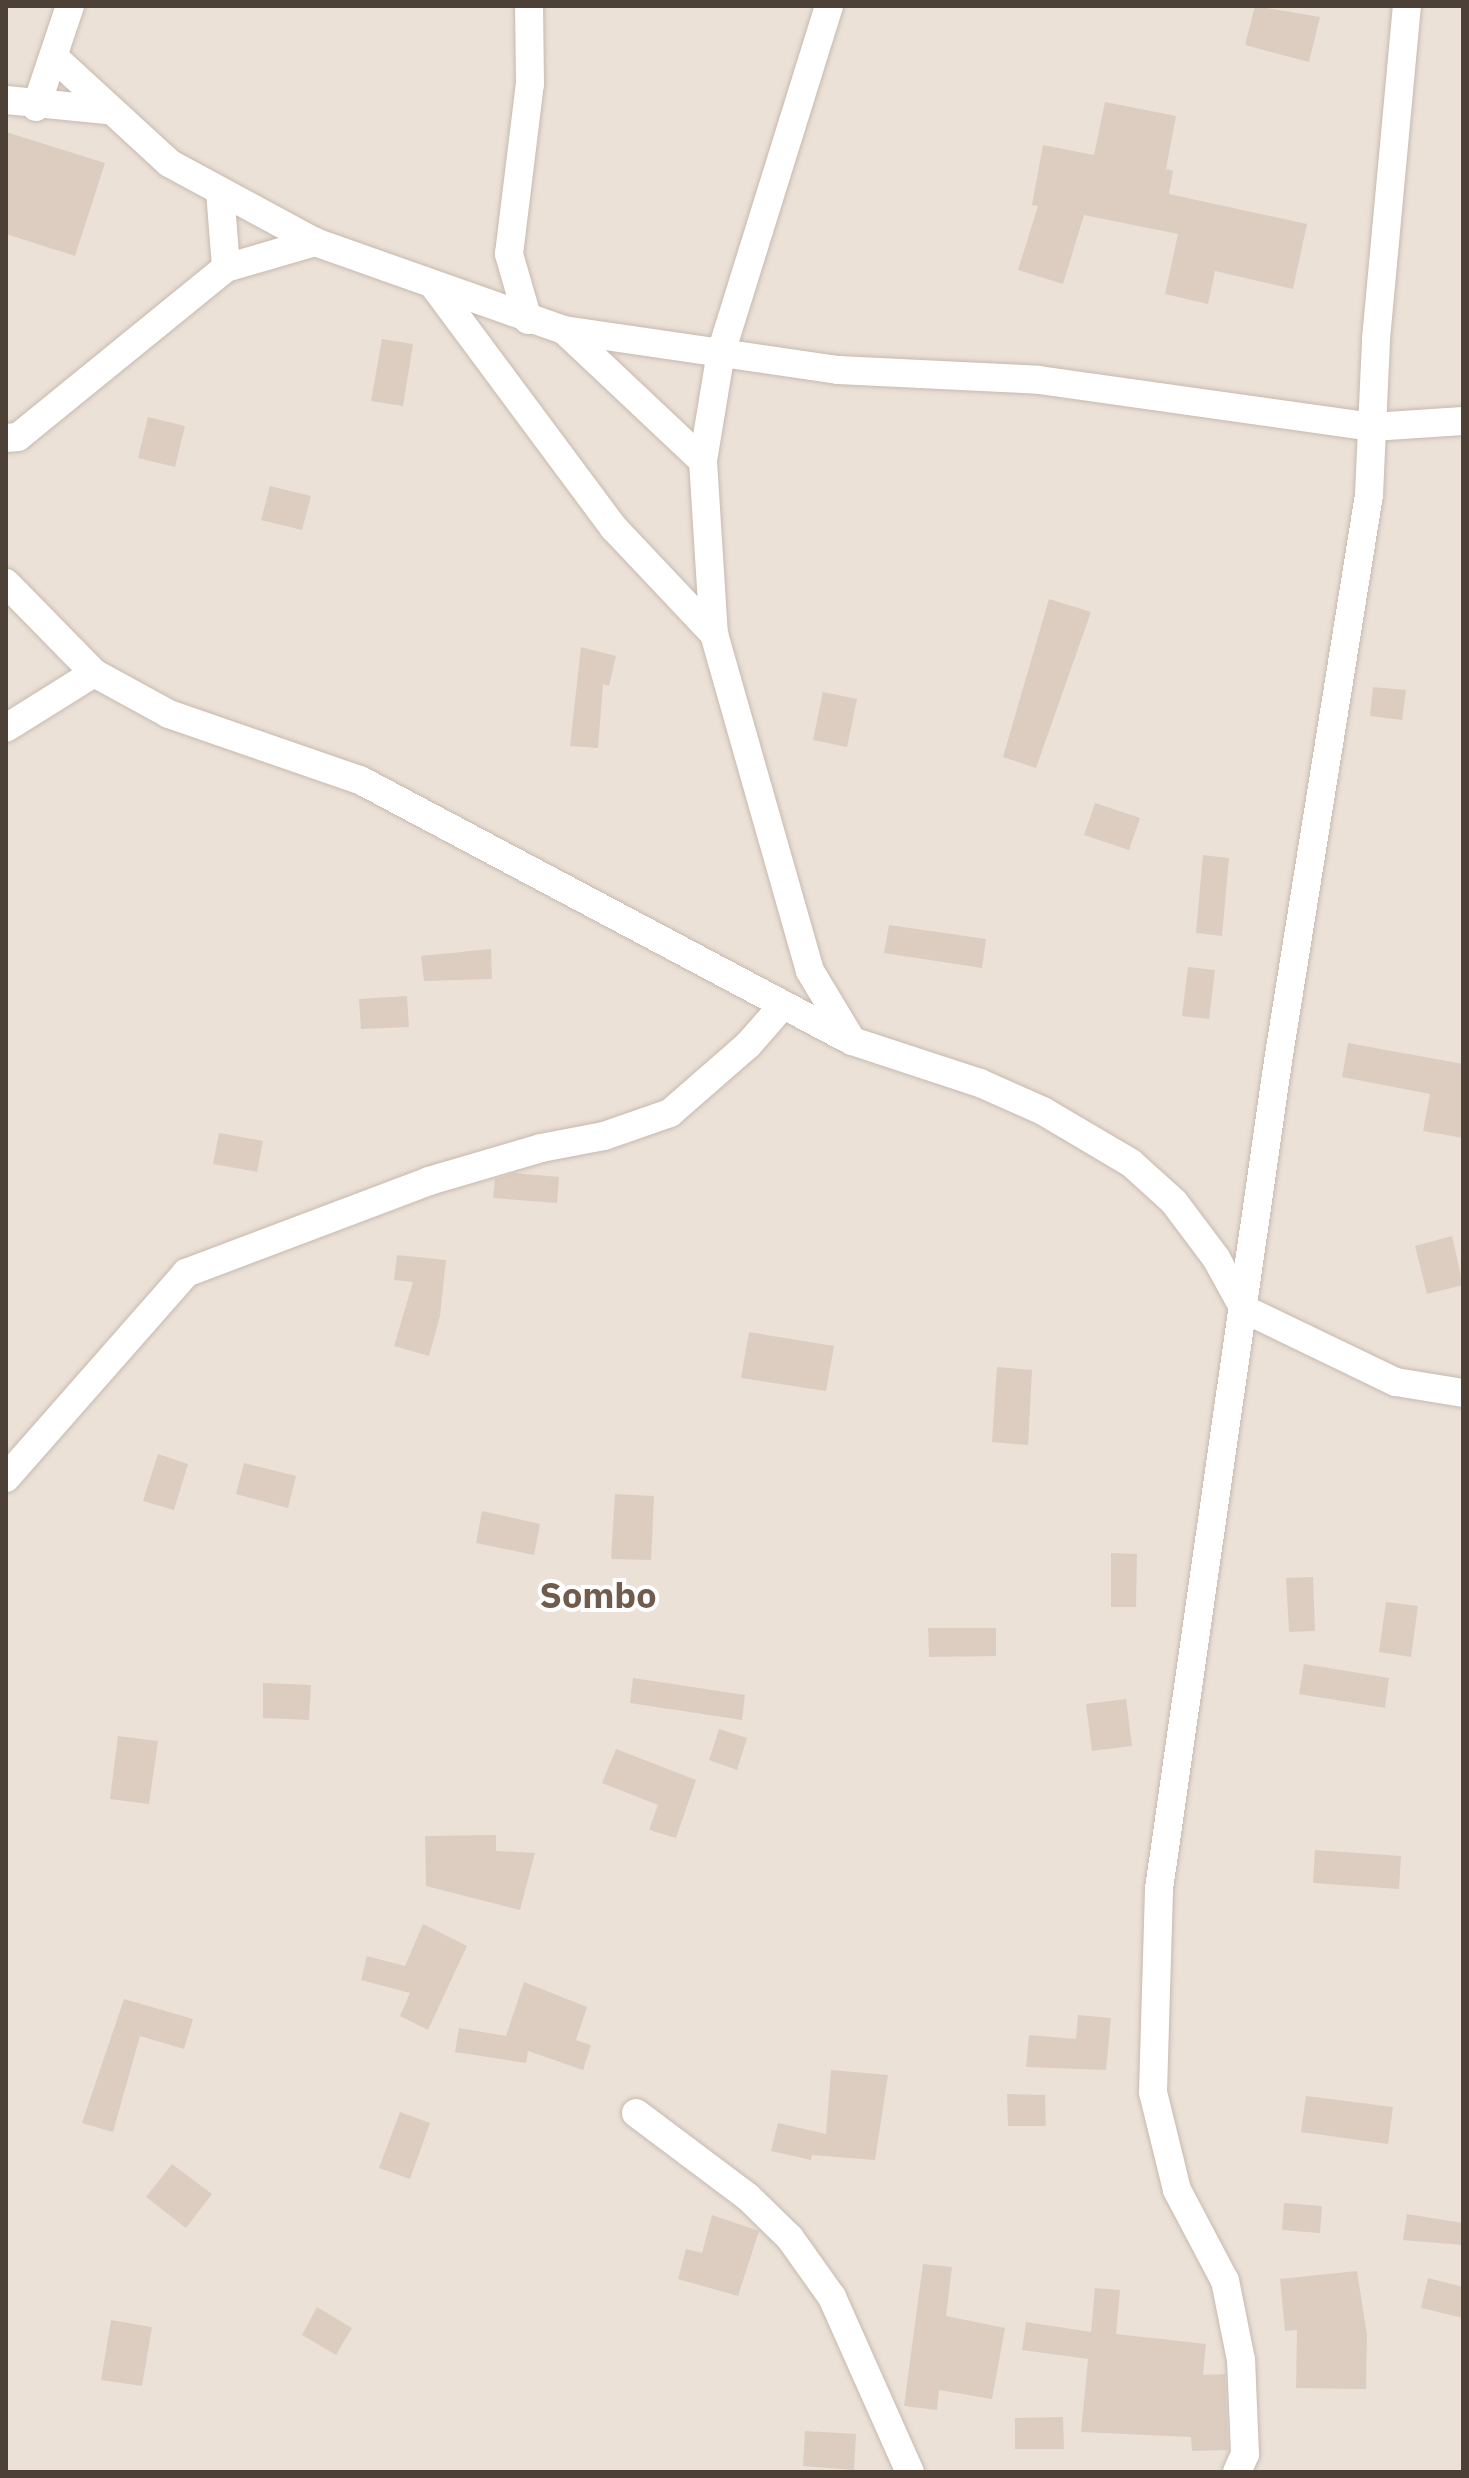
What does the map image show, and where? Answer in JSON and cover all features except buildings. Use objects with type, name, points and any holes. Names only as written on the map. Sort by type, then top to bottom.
[{"type":"street","points":[[36,107],[70,6]]},
{"type":"street","points":[[528,320],[509,254],[530,84],[529,6]]},
{"type":"street","points":[[829,6],[721,352],[703,461],[714,634],[810,971],[852,1041]]},
{"type":"street","points":[[1237,2472],[1245,2454],[1241,2360],[1225,2281],[1177,2190],[1153,2092],[1159,1889],[1278,1061],[1369,495],[1407,6]]},
{"type":"street","points":[[55,58],[107,110],[169,163],[315,242],[528,320],[564,330],[838,370],[1039,380],[1372,427],[1463,421]]},
{"type":"street","points":[[6,100],[36,107],[107,110]]},
{"type":"street","points":[[220,191],[226,268]]},
{"type":"street","points":[[6,438],[18,437],[226,268],[315,242]]},
{"type":"street","points":[[434,286],[614,528],[714,634]]},
{"type":"street","points":[[564,330],[703,461]]},
{"type":"street","points":[[6,583],[94,673],[169,714],[360,780],[852,1041],[980,1083],[1043,1111],[1131,1163],[1174,1202],[1216,1258],[1244,1309],[1396,1382],[1463,1393]]},
{"type":"street","points":[[6,728],[94,673]]},
{"type":"street","points":[[6,1478],[186,1273],[429,1181],[541,1148],[604,1136],[670,1113],[748,1045],[783,1005]]},
{"type":"street","points":[[636,2113],[748,2197],[790,2238],[832,2297],[910,2472]]},
{"type":"shaded area","points":[[6,6],[1463,6],[1463,2472],[6,2472]]},
{"type":"district","name":"Sombo","points":[[598,1595]]}]
